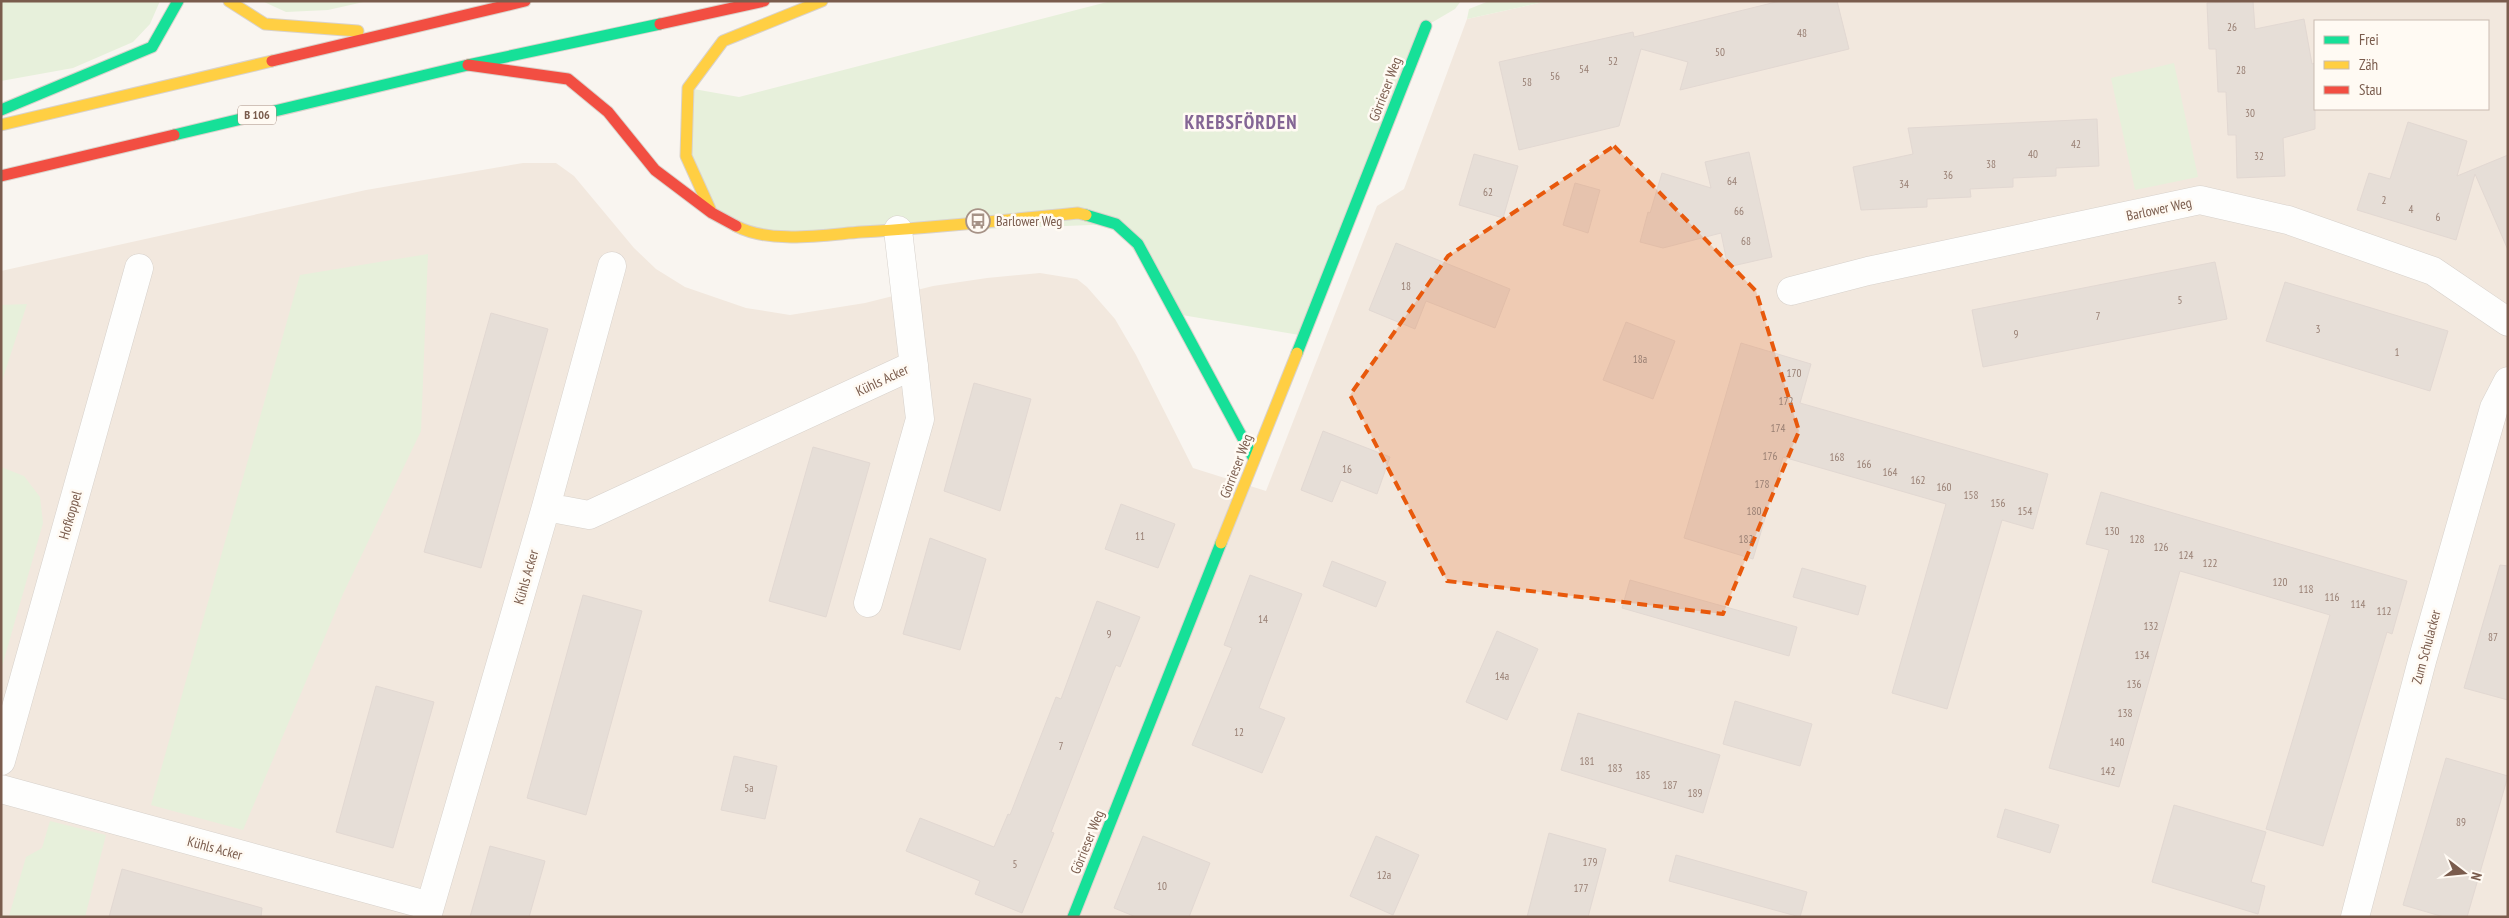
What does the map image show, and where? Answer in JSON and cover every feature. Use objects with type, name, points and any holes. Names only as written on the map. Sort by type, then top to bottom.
[{"type":"main road","points":[[1,110],[152,47],[178,1]]},
{"type":"main road","points":[[229,1],[265,24],[385,33]]},
{"type":"main road","points":[[1,125],[524,1]]},
{"type":"main road","name":"B 106","points":[[1,176],[468,65],[764,1]]},
{"type":"main road","points":[[712,213],[686,156],[688,88],[723,41],[822,1]]},
{"type":"main road","name":"Görrieser Weg","points":[[1073,917],[1426,26]]},
{"type":"main road","points":[[468,65],[568,79],[608,112],[655,170],[712,213],[744,230],[786,237],[898,230],[1078,213],[1116,224],[1138,244],[1254,460]]},
{"type":"street","name":"Barlower Weg","points":[[1791,291],[1868,271],[2200,200],[2288,220],[2433,271],[2508,322]]},
{"type":"street","name":"Kühls Acker","points":[[868,603],[920,419],[898,230]]},
{"type":"street","name":"Kühls Acker","points":[[1,789],[428,912],[546,507],[612,266]]},
{"type":"street","name":"Hofkoppel","points":[[1,761],[139,268]]},
{"type":"street","name":"Kühls Acker","points":[[546,507],[589,515],[914,364]]},
{"type":"street","name":"Zum Schulacker","points":[[2355,917],[2422,661],[2494,408],[2508,381]]},
{"type":"highlighted area","points":[[1614,146],[1756,291],[1799,431],[1723,614],[1447,581],[1350,395],[1448,256]]},
{"type":"shaded area","points":[[1548,1],[2508,1],[2508,917],[1,917],[1,271],[366,190],[523,163],[556,163],[574,176],[634,248],[656,269],[685,287],[746,308],[790,315],[865,303],[933,286],[987,278],[1040,273],[1077,279],[1087,287],[1115,319],[1136,355],[1193,468],[1266,491],[1377,206],[1404,189],[1467,19]]},
{"type":"green space","points":[[1,1],[160,1],[150,24],[133,42],[73,68],[1,81]]},
{"type":"green space","points":[[262,1],[368,1],[328,10],[286,12]]},
{"type":"green space","points":[[1111,1],[1461,1],[1455,9],[1426,26],[1305,336],[1176,314],[1116,224],[786,237],[712,213],[686,156],[688,88],[739,97]]},
{"type":"green space","points":[[1489,1],[1548,1],[1467,19],[1469,9]]},
{"type":"green space","points":[[2174,63],[2198,177],[2135,190],[2111,78]]},
{"type":"green space","points":[[428,254],[421,431],[343,594],[243,830],[151,805],[300,275]]},
{"type":"green space","points":[[27,304],[1,384],[1,305]]},
{"type":"green space","points":[[1,467],[24,476],[40,497],[43,523],[1,670]]},
{"type":"green space","points":[[50,821],[106,835],[85,917],[1,917],[1,915],[9,916],[26,857],[42,848]]},
{"type":"building","points":[[1780,1],[1837,1],[1849,49],[1680,90],[1688,62],[1641,49],[1619,126],[1519,150],[1499,62],[1633,32],[1634,37]]},
{"type":"building","points":[[2253,1],[2255,29],[2304,19],[2312,64],[2314,63],[2315,129],[2283,138],[2285,176],[2237,178],[2236,135],[2228,135],[2226,92],[2218,92],[2216,49],[2209,49],[2207,3]]},
{"type":"building","points":[[2097,119],[2099,166],[2056,168],[2056,176],[2013,178],[2013,187],[1970,189],[1971,197],[1927,199],[1927,207],[1861,210],[1853,167],[1913,154],[1908,128]]},
{"type":"building","points":[[2408,122],[2467,141],[2457,176],[2508,155],[2508,250],[2475,174],[2456,240],[2357,210],[2369,173],[2390,179]]},
{"type":"building","points":[[1749,152],[1772,257],[1728,267],[1721,233],[1663,248],[1640,242],[1662,173],[1711,188],[1705,162]]},
{"type":"building","points":[[1474,154],[1518,166],[1503,218],[1459,205]]},
{"type":"building","points":[[1575,183],[1600,190],[1588,233],[1563,225]]},
{"type":"building","points":[[1396,243],[1510,289],[1495,328],[1426,301],[1415,329],[1369,310]]},
{"type":"building","points":[[2215,262],[2227,319],[1983,367],[1972,310]]},
{"type":"building","points":[[2285,282],[2448,331],[2430,391],[2266,341]]},
{"type":"building","points":[[491,313],[548,329],[481,568],[424,552]]},
{"type":"building","points":[[1626,322],[1675,341],[1653,399],[1603,380]]},
{"type":"building","points":[[1741,343],[1811,364],[1800,403],[2048,474],[2033,529],[2002,520],[1947,709],[1892,693],[1946,504],[1783,457],[1753,559],[1684,538]]},
{"type":"building","points":[[974,383],[1031,399],[1000,511],[944,491]]},
{"type":"building","points":[[1323,431],[1390,457],[1377,494],[1341,480],[1332,502],[1301,490]]},
{"type":"building","points":[[813,447],[870,463],[826,617],[769,601]]},
{"type":"building","points":[[2101,492],[2407,581],[2392,634],[2387,632],[2323,846],[2266,829],[2330,615],[2180,571],[2119,787],[2049,768],[2109,550],[2086,544]]},
{"type":"building","points":[[1121,504],[1175,524],[1158,568],[1105,549]]},
{"type":"building","points":[[930,538],[986,559],[960,650],[903,634]]},
{"type":"building","points":[[1332,561],[1386,582],[1376,607],[1323,586]]},
{"type":"building","points":[[2500,565],[2508,566],[2508,700],[2464,688]]},
{"type":"building","points":[[1802,568],[1866,586],[1858,615],[1793,597]]},
{"type":"building","points":[[1250,575],[1302,594],[1259,708],[1285,718],[1262,773],[1192,745],[1232,648],[1224,645]]},
{"type":"building","points":[[1630,580],[1797,627],[1789,656],[1622,608]]},
{"type":"building","points":[[583,595],[642,611],[586,815],[527,798]]},
{"type":"building","points":[[1097,601],[1140,617],[1120,667],[1116,665],[1051,832],[1054,833],[1022,913],[975,894],[980,881],[906,851],[920,818],[994,847],[1008,814],[1010,815],[1056,697],[1061,699]]},
{"type":"building","points":[[1497,631],[1538,649],[1507,720],[1466,702]]},
{"type":"building","points":[[376,686],[434,702],[393,848],[336,832]]},
{"type":"building","points":[[1735,701],[1812,724],[1800,766],[1723,744]]},
{"type":"building","points":[[1578,713],[1720,755],[1703,813],[1561,770]]},
{"type":"building","points":[[734,756],[777,766],[765,819],[721,810]]},
{"type":"building","points":[[2446,758],[2508,776],[2467,917],[2444,917],[2403,905]]},
{"type":"building","points":[[2174,805],[2266,832],[2251,882],[2265,886],[2258,914],[2152,882]]},
{"type":"building","points":[[2005,809],[2059,825],[2050,853],[1997,837]]},
{"type":"building","points":[[1549,833],[1606,849],[1588,917],[1527,917]]},
{"type":"building","points":[[1143,836],[1210,863],[1189,917],[1136,917],[1114,908]]},
{"type":"building","points":[[1376,836],[1419,855],[1393,915],[1350,896]]},
{"type":"building","points":[[490,846],[545,861],[529,917],[470,917]]},
{"type":"building","points":[[1676,855],[1807,892],[1800,917],[1669,881]]},
{"type":"building","points":[[122,869],[262,908],[261,917],[109,917]]},
{"type":"traffic: fast","points":[[1,110],[152,47],[178,1]]},
{"type":"traffic: fast","points":[[174,135],[468,65],[660,24]]},
{"type":"traffic: fast","points":[[1297,353],[1426,26]]},
{"type":"traffic: fast","points":[[1086,215],[1116,224],[1138,244],[1254,459]]},
{"type":"traffic: fast","points":[[1073,917],[1221,543]]},
{"type":"traffic: slow","points":[[229,1],[265,24],[358,31]]},
{"type":"traffic: slow","points":[[710,209],[686,156],[688,88],[723,41],[822,1]]},
{"type":"traffic: slow","points":[[1,125],[272,61]]},
{"type":"traffic: slow","points":[[736,226],[750,232],[765,235],[797,237],[1078,213],[1086,215]]},
{"type":"traffic: slow","points":[[1221,543],[1297,353]]},
{"type":"traffic: jam","points":[[272,61],[525,1]]},
{"type":"traffic: jam","points":[[660,24],[764,1]]},
{"type":"traffic: jam","points":[[468,65],[568,79],[608,112],[655,170],[712,213],[736,226]]},
{"type":"traffic: jam","points":[[1,176],[174,135]]},
{"type":"place","name":"Barlower Weg","points":[[978,221]]},
{"type":"district","name":"KREBSFÖRDEN","points":[[1241,122]]}]
